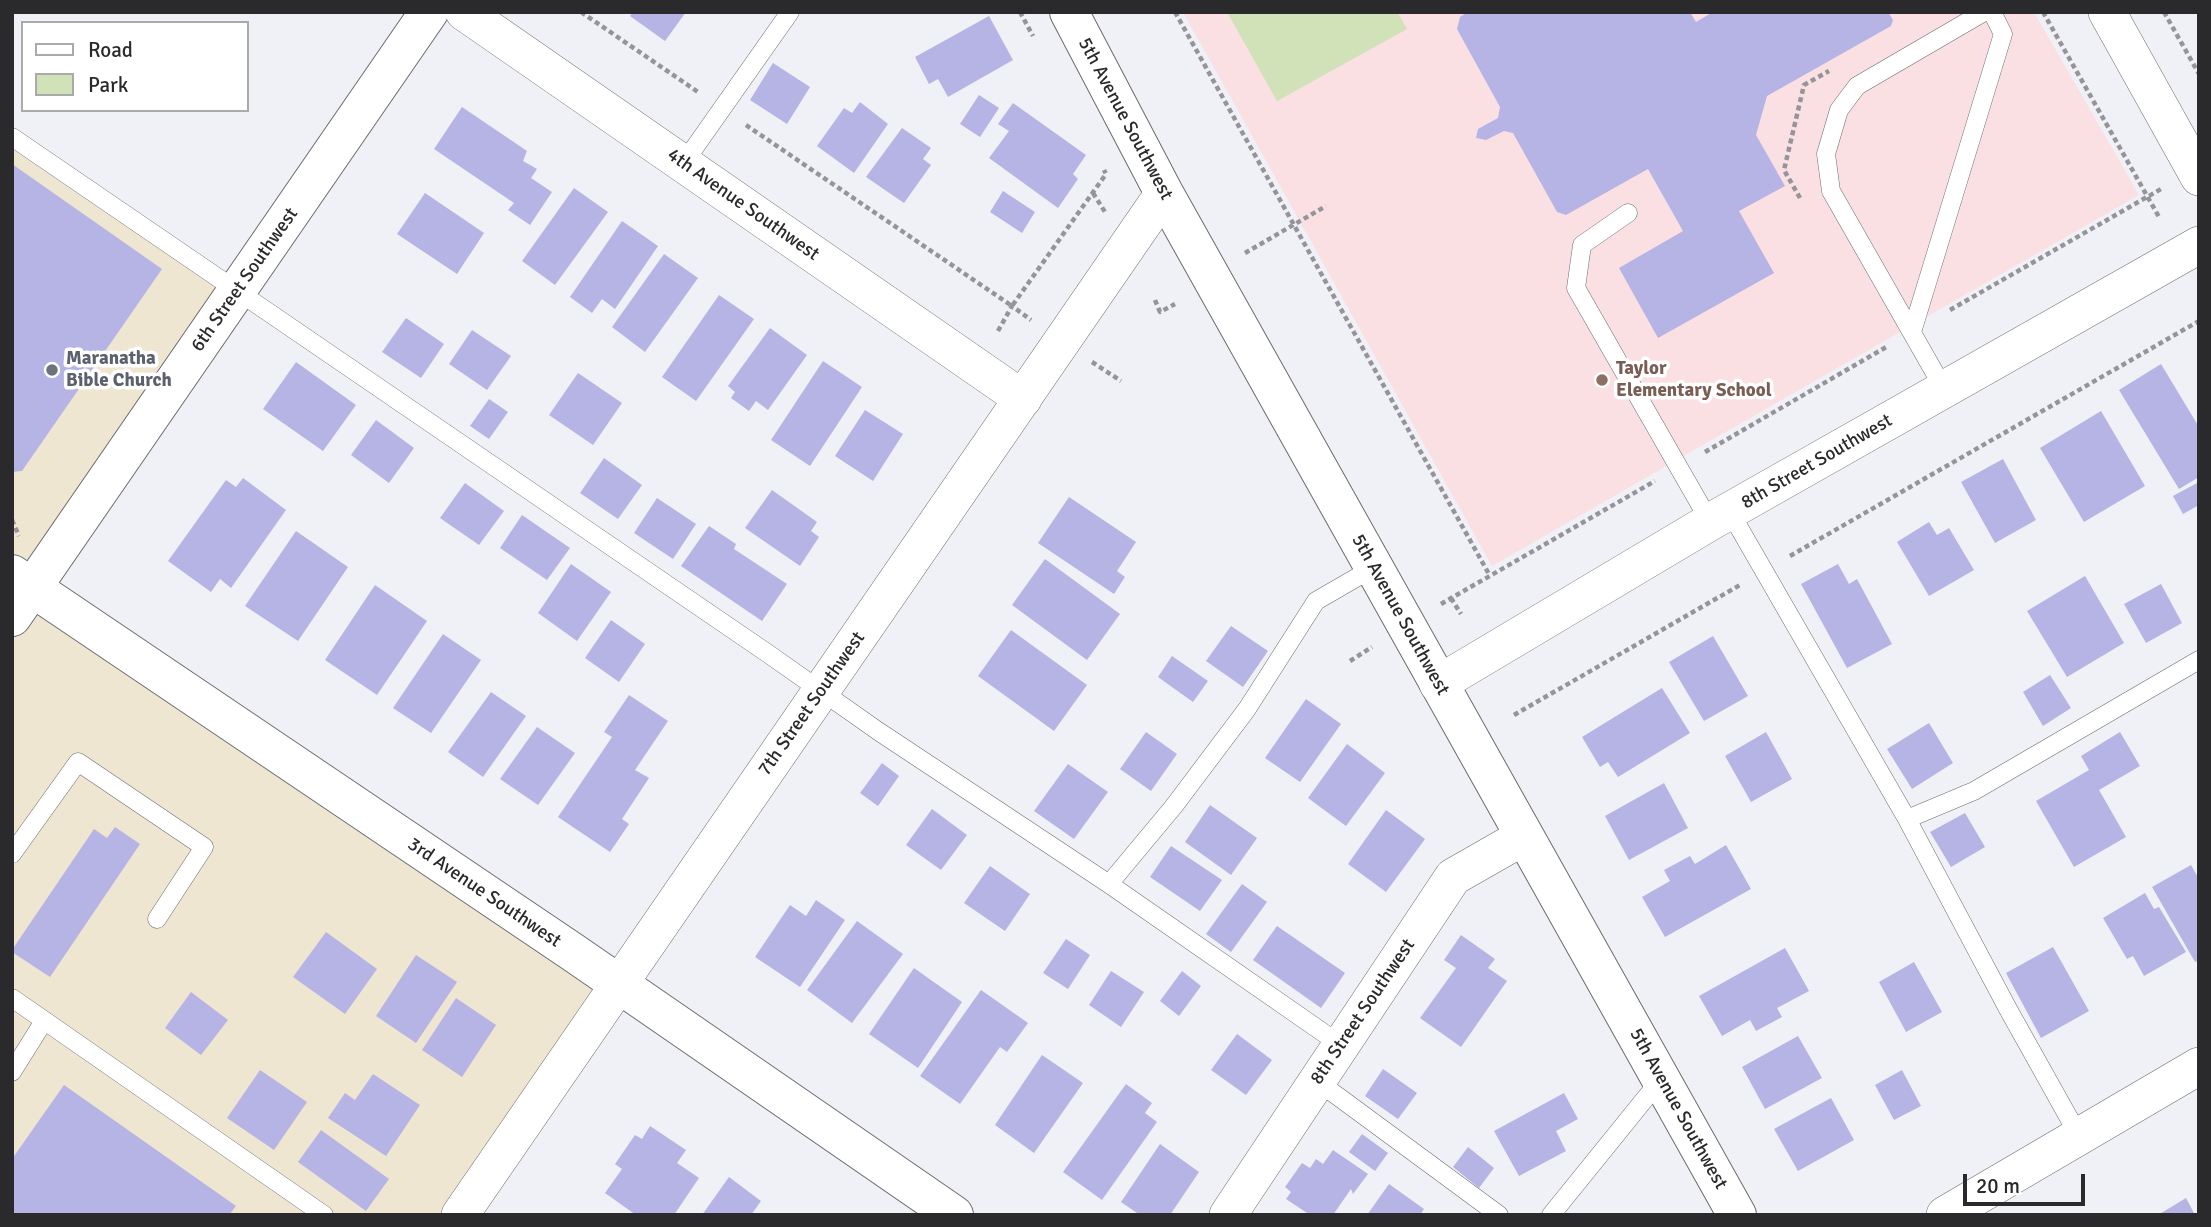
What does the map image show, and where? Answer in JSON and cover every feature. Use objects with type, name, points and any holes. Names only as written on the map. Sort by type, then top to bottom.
[{"type":"main road","name":"6th Street Southwest","points":[[19,593],[237,291],[429,12]]},
{"type":"main road","name":"5th Avenue Southwest","points":[[1069,12],[1164,193],[1737,1215]]},
{"type":"main road","name":"3rd Avenue Southwest","points":[[19,593],[619,985],[954,1215]]},
{"type":"street","name":"4th Avenue Southwest","points":[[464,12],[1023,399]]},
{"type":"street","points":[[2107,12],[2183,181]]},
{"type":"street","name":"7th Street Southwest","points":[[460,1215],[1164,193]]},
{"type":"street","name":"8th Street Southwest","points":[[1438,684],[1720,517],[2199,245]]},
{"type":"street","name":"8th Street Southwest","points":[[1228,1215],[1453,877],[1523,837]]},
{"type":"street","points":[[1945,1215],[2199,1066]]},
{"type":"lane","points":[[683,164],[790,12]]},
{"type":"lane","points":[[1944,389],[1831,191],[1826,154],[1839,110],[1857,86],[1984,12]]},
{"type":"lane","points":[[1912,332],[2003,34],[1992,12]]},
{"type":"lane","points":[[12,136],[821,692],[1109,884],[1341,1045]]},
{"type":"lane","points":[[1628,213],[1582,245],[1576,288],[1678,467],[1764,571],[1907,819],[2008,1010],[2079,1136]]},
{"type":"lane","points":[[1109,884],[1174,806],[1247,709],[1316,601],[1373,568]]},
{"type":"lane","points":[[1907,819],[1974,790],[2199,660]]},
{"type":"lane","points":[[12,854],[78,762],[204,847],[157,919]]},
{"type":"lane","points":[[12,999],[324,1215]]},
{"type":"lane","points":[[12,1072],[44,1021]]},
{"type":"lane","points":[[1551,1215],[1661,1078]]},
{"type":"lane","points":[[1317,1081],[1499,1215]]},
{"type":"path","points":[[581,12],[1040,326]]},
{"type":"path","points":[[1020,12],[1038,47]]},
{"type":"path","points":[[1175,12],[1490,576]]},
{"type":"path","points":[[2043,12],[2159,217]]},
{"type":"path","points":[[2164,12],[2199,74]]},
{"type":"path","points":[[998,331],[1012,306],[1106,173],[1100,162]]},
{"type":"path","points":[[1440,604],[2147,197],[2183,181]]},
{"type":"path","points":[[1245,253],[1326,206]]},
{"type":"path","points":[[1156,300],[1160,312],[1175,304]]},
{"type":"path","points":[[1514,715],[2199,321]]},
{"type":"path","points":[[1092,362],[1121,381]]},
{"type":"path","points":[[1451,598],[1461,614]]},
{"type":"path","points":[[1350,661],[1373,647]]},
{"type":"shaded area","name":"Taylor Elementary School","points":[[1183,12],[2034,12],[2139,195],[1492,566]]},
{"type":"shaded area","points":[[12,137],[237,291],[33,588],[619,985],[460,1215],[12,1215]]},
{"type":"green space","points":[[1227,12],[1397,12],[1407,29],[1277,101]]},
{"type":"building","points":[[633,12],[686,12],[665,41],[630,16]]},
{"type":"building","points":[[1468,12],[1690,12],[1696,22],[1713,12],[1888,12],[1893,20],[1891,26],[1767,96],[1756,135],[1785,186],[1739,211],[1774,273],[1658,338],[1619,268],[1683,231],[1648,169],[1566,215],[1557,212],[1513,133],[1504,131],[1486,140],[1476,138],[1478,129],[1498,118],[1500,107],[1457,29],[1460,17]]},
{"type":"building","points":[[989,16],[1013,60],[948,97],[938,79],[929,84],[915,57]]},
{"type":"building","points":[[773,63],[810,87],[787,124],[750,100]]},
{"type":"building","points":[[979,95],[999,108],[980,137],[960,124]]},
{"type":"building","points":[[860,102],[888,124],[854,173],[817,146],[844,108],[852,113]]},
{"type":"building","points":[[1013,103],[1086,155],[1073,174],[1078,179],[1058,208],[989,158],[1009,131],[998,124]]},
{"type":"building","points":[[462,107],[527,151],[523,161],[537,169],[531,178],[552,192],[530,225],[508,210],[514,203],[434,149]]},
{"type":"building","points":[[902,128],[931,148],[923,159],[931,165],[904,203],[866,177]]},
{"type":"building","name":"Maranatha Bible Church","points":[[12,164],[162,269],[22,471],[12,472]]},
{"type":"building","points":[[574,188],[608,212],[555,285],[522,261]]},
{"type":"building","points":[[1003,191],[1035,212],[1022,233],[990,212]]},
{"type":"building","points":[[425,193],[484,233],[457,274],[397,234]]},
{"type":"building","points":[[622,221],[658,246],[615,309],[602,299],[592,313],[570,297]]},
{"type":"building","points":[[664,254],[698,278],[645,352],[612,327]]},
{"type":"building","points":[[719,295],[754,319],[696,401],[662,377]]},
{"type":"building","points":[[406,318],[444,344],[421,378],[382,352]]},
{"type":"building","points":[[770,328],[807,355],[768,410],[756,401],[749,411],[731,398],[735,392],[728,386]]},
{"type":"building","points":[[472,330],[511,356],[487,390],[449,364]]},
{"type":"building","points":[[823,361],[862,387],[810,466],[771,440]]},
{"type":"building","points":[[296,362],[356,405],[323,451],[263,409]]},
{"type":"building","points":[[2161,364],[2199,427],[2199,477],[2179,489],[2119,390]]},
{"type":"building","points":[[578,373],[622,403],[593,445],[549,415]]},
{"type":"building","points":[[489,399],[508,412],[489,439],[470,426]]},
{"type":"building","points":[[865,410],[903,434],[873,481],[835,456]]},
{"type":"building","points":[[2101,411],[2145,486],[2084,522],[2040,448]]},
{"type":"building","points":[[376,420],[414,448],[389,483],[351,455]]},
{"type":"building","points":[[604,458],[642,485],[618,519],[580,493]]},
{"type":"building","points":[[2003,459],[2036,520],[1995,543],[1961,482]]},
{"type":"building","points":[[243,478],[286,510],[231,588],[220,579],[211,592],[168,561],[226,480],[236,487]]},
{"type":"building","points":[[2199,482],[2199,505],[2183,514],[2173,496]]},
{"type":"building","points":[[465,483],[504,511],[479,545],[440,518]]},
{"type":"building","points":[[772,490],[817,522],[811,531],[819,537],[800,566],[745,528]]},
{"type":"building","points":[[1069,497],[1136,542],[1117,571],[1125,577],[1114,594],[1038,543]]},
{"type":"building","points":[[657,498],[696,524],[673,559],[634,533]]},
{"type":"building","points":[[522,515],[570,548],[547,580],[500,548]]},
{"type":"building","points":[[1929,522],[1937,535],[1949,528],[1974,570],[1929,596],[1897,542]]},
{"type":"building","points":[[709,526],[736,544],[734,549],[787,584],[762,621],[681,566]]},
{"type":"building","points":[[296,531],[348,567],[298,641],[245,606]]},
{"type":"building","points":[[1045,559],[1120,614],[1087,660],[1012,605]]},
{"type":"building","points":[[571,564],[611,592],[577,641],[538,613]]},
{"type":"building","points":[[1838,564],[1849,584],[1857,579],[1892,644],[1847,668],[1801,584]]},
{"type":"building","points":[[2085,576],[2124,643],[2067,677],[2027,611]]},
{"type":"building","points":[[2161,584],[2182,623],[2146,643],[2124,604]]},
{"type":"building","points":[[375,585],[427,621],[377,695],[325,660]]},
{"type":"building","points":[[611,620],[645,644],[619,682],[585,658]]},
{"type":"building","points":[[1231,626],[1268,651],[1243,687],[1206,661]]},
{"type":"building","points":[[1011,630],[1087,685],[1054,731],[978,676]]},
{"type":"building","points":[[443,634],[481,660],[431,733],[393,708]]},
{"type":"building","points":[[1713,636],[1748,696],[1704,721],[1669,662]]},
{"type":"building","points":[[1172,656],[1208,681],[1193,702],[1158,677]]},
{"type":"building","points":[[2050,675],[2071,708],[2043,726],[2023,692]]},
{"type":"building","points":[[1662,688],[1690,733],[1618,777],[1608,762],[1600,767],[1582,737]]},
{"type":"building","points":[[491,692],[526,716],[483,777],[448,752]]},
{"type":"building","points":[[629,695],[668,721],[635,770],[649,778],[622,819],[629,824],[610,852],[558,817],[612,737],[604,732]]},
{"type":"building","points":[[1306,699],[1341,724],[1300,782],[1265,758]]},
{"type":"building","points":[[1929,723],[1953,763],[1912,789],[1887,749]]},
{"type":"building","points":[[537,727],[575,753],[538,805],[500,779]]},
{"type":"building","points":[[1146,732],[1177,754],[1151,791],[1120,769]]},
{"type":"building","points":[[1766,732],[1792,779],[1751,802],[1725,756]]},
{"type":"building","points":[[2120,732],[2140,766],[2099,790],[2126,837],[2074,867],[2036,801],[2089,770],[2081,756]]},
{"type":"building","points":[[1347,744],[1385,773],[1346,826],[1308,798]]},
{"type":"building","points":[[882,763],[899,776],[878,806],[860,793]]},
{"type":"building","points":[[1068,764],[1108,792],[1074,839],[1034,811]]},
{"type":"building","points":[[1664,783],[1688,828],[1629,860],[1605,816]]},
{"type":"building","points":[[1210,805],[1257,838],[1231,875],[1185,842]]},
{"type":"building","points":[[932,809],[967,835],[941,870],[906,845]]},
{"type":"building","points":[[1386,810],[1425,839],[1386,892],[1348,864]]},
{"type":"building","points":[[1965,813],[1985,847],[1951,867],[1930,832]]},
{"type":"building","points":[[115,827],[140,844],[50,977],[12,950],[94,829],[107,838]]},
{"type":"building","points":[[1726,845],[1751,889],[1665,937],[1642,897],[1670,881],[1664,870],[1690,856],[1695,864]]},
{"type":"building","points":[[1171,846],[1222,880],[1200,911],[1150,877]]},
{"type":"building","points":[[2191,865],[2199,879],[2199,960],[2195,962],[2152,887]]},
{"type":"building","points":[[990,866],[1030,894],[1005,931],[964,903]]},
{"type":"building","points":[[1242,884],[1267,902],[1231,952],[1206,934]]},
{"type":"building","points":[[2145,893],[2154,909],[2159,907],[2186,952],[2144,976],[2133,956],[2127,959],[2103,918]]},
{"type":"building","points":[[816,900],[845,920],[800,987],[755,957],[790,905],[806,916]]},
{"type":"building","points":[[857,921],[903,954],[852,1023],[807,990]]},
{"type":"building","points":[[1277,926],[1345,973],[1321,1008],[1253,960]]},
{"type":"building","points":[[326,932],[377,969],[345,1014],[293,977]]},
{"type":"building","points":[[1461,935],[1495,959],[1488,968],[1507,981],[1461,1047],[1420,1018],[1456,968],[1444,960]]},
{"type":"building","points":[[1066,939],[1090,955],[1068,989],[1043,973]]},
{"type":"building","points":[[2053,947],[2089,1011],[2041,1038],[2006,973]]},
{"type":"building","points":[[1785,948],[1809,991],[1777,1008],[1782,1017],[1756,1031],[1750,1020],[1722,1036],[1699,996]]},
{"type":"building","points":[[416,955],[457,982],[416,1043],[376,1016]]},
{"type":"building","points":[[1914,962],[1942,1012],[1906,1032],[1879,982]]},
{"type":"building","points":[[914,968],[962,1002],[918,1068],[869,1034]]},
{"type":"building","points":[[1111,971],[1144,992],[1121,1027],[1089,1005]]},
{"type":"building","points":[[1182,971],[1201,986],[1179,1016],[1160,1001]]},
{"type":"building","points":[[981,990],[1028,1023],[1007,1052],[1000,1047],[960,1104],[920,1076]]},
{"type":"building","points":[[191,992],[228,1020],[201,1055],[165,1028]]},
{"type":"building","points":[[456,998],[496,1025],[462,1077],[422,1050]]},
{"type":"building","points":[[1237,1034],[1272,1060],[1246,1095],[1211,1070]]},
{"type":"building","points":[[1798,1036],[1822,1078],[1765,1109],[1742,1067]]},
{"type":"building","points":[[1042,1055],[1083,1083],[1034,1153],[995,1125]]},
{"type":"building","points":[[1383,1069],[1417,1093],[1398,1119],[1365,1096]]},
{"type":"building","points":[[260,1070],[307,1102],[274,1150],[227,1118]]},
{"type":"building","points":[[1902,1070],[1921,1106],[1894,1120],[1875,1085]]},
{"type":"building","points":[[373,1074],[420,1105],[386,1156],[328,1118],[345,1093],[355,1100]]},
{"type":"building","points":[[1126,1084],[1152,1103],[1145,1113],[1157,1122],[1102,1200],[1063,1172]]},
{"type":"building","points":[[64,1085],[236,1206],[229,1215],[12,1215],[12,1159]]},
{"type":"building","points":[[1564,1093],[1578,1119],[1556,1131],[1566,1151],[1519,1176],[1494,1131]]},
{"type":"building","points":[[1831,1098],[1854,1140],[1798,1171],[1774,1129]]},
{"type":"building","points":[[650,1126],[686,1150],[677,1163],[699,1178],[674,1215],[636,1215],[605,1193],[622,1169],[615,1164],[635,1135],[642,1139]]},
{"type":"building","points":[[321,1130],[389,1179],[366,1211],[298,1162]]},
{"type":"building","points":[[1362,1134],[1388,1153],[1375,1171],[1349,1152]]},
{"type":"building","points":[[1160,1144],[1199,1172],[1170,1215],[1140,1215],[1121,1202]]},
{"type":"building","points":[[1468,1147],[1494,1168],[1479,1188],[1453,1167]]},
{"type":"building","points":[[1333,1150],[1368,1174],[1353,1194],[1351,1189],[1333,1215],[1310,1215],[1286,1199],[1291,1192],[1285,1187],[1302,1163],[1310,1168],[1316,1159],[1323,1164]]},
{"type":"building","points":[[729,1177],[761,1201],[751,1215],[702,1215]]},
{"type":"building","points":[[1389,1184],[1424,1209],[1420,1215],[1367,1215]]},
{"type":"building","points":[[2186,1198],[2195,1215],[2158,1215]]},
{"type":"place","name":"Maranatha Bible Church","points":[[52,370]]},
{"type":"place","name":"Taylor Elementary School","points":[[1602,380]]}]
